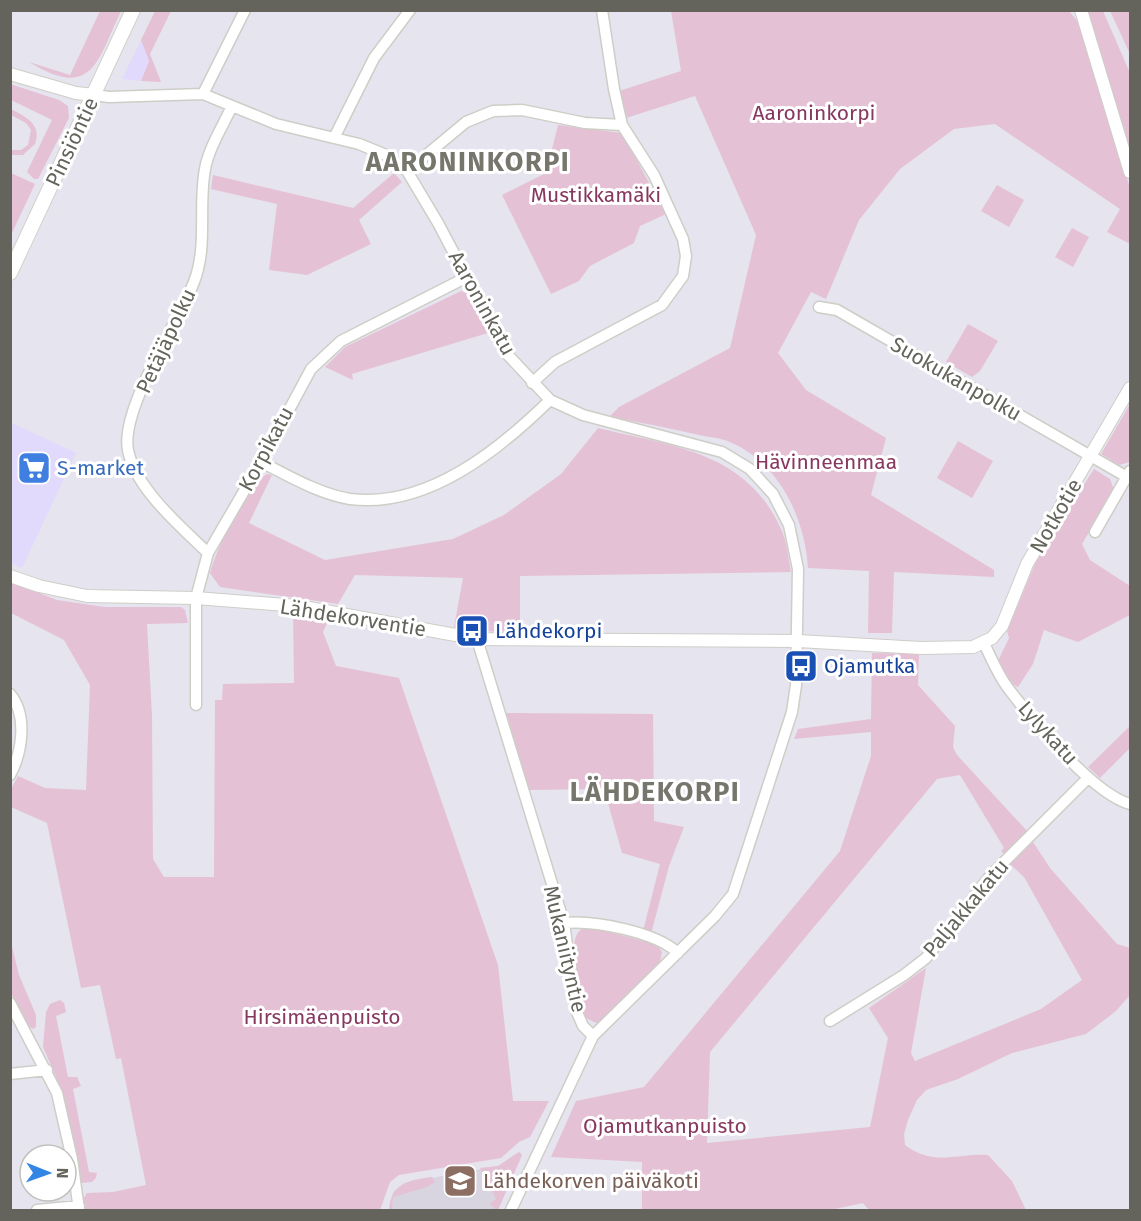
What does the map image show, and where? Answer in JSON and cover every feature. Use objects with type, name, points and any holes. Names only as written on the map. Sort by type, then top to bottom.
[{"type":"main road","name":"Pinsiöntie","points":[[10,273],[133,10]]},
{"type":"street","points":[[203,94],[245,10]]},
{"type":"street","points":[[334,138],[374,58],[410,10]]},
{"type":"street","points":[[532,383],[555,362],[662,305],[682,276],[686,256],[683,239],[654,175],[622,125],[602,10]]},
{"type":"street","points":[[1081,10],[1131,172]]},
{"type":"street","points":[[10,74],[76,93],[94,94]]},
{"type":"street","name":"Aaroninkatu","points":[[94,94],[109,97],[203,94],[276,124],[359,144],[386,155],[407,171],[507,354],[532,383],[550,399],[583,415],[722,452],[761,479],[782,508],[795,547],[798,569],[798,641]]},
{"type":"street","name":"Petäjäpolku","points":[[208,553],[172,518],[144,485],[128,450],[128,433],[139,397],[195,280],[202,241],[205,167],[232,106]]},
{"type":"street","points":[[407,171],[466,122],[493,111],[522,110],[585,123],[622,125]]},
{"type":"street","name":"Korpikatu","points":[[196,705],[196,598],[208,553],[306,378],[327,352],[341,341],[467,278]]},
{"type":"street","name":"Suokukanpolku","points":[[819,307],[837,310],[1090,457],[1129,474]]},
{"type":"street","name":"Notkotie","points":[[984,643],[1002,626],[1028,564],[1131,388]]},
{"type":"street","points":[[261,462],[317,490],[351,499],[382,499],[412,492],[451,476],[492,450],[524,425],[550,399]]},
{"type":"street","points":[[1095,532],[1129,474]]},
{"type":"street","name":"Lähdekorventie","points":[[10,576],[39,586],[87,596],[196,598],[298,606],[477,639],[798,641],[959,649],[984,643]]},
{"type":"street","name":"Mukaniityntie","points":[[477,639],[564,923],[576,1010],[584,1026],[593,1036],[511,1210]]},
{"type":"street","points":[[593,1036],[715,916],[733,894],[792,711],[798,641]]},
{"type":"street","name":"Lylykatu","points":[[984,643],[1007,687],[1088,778],[1115,798],[1131,804]]},
{"type":"street","points":[[10,694],[19,709],[20,717],[19,755],[10,775]]},
{"type":"street","name":"Paljakkakatu","points":[[830,1021],[904,975],[926,958],[991,875],[1088,778]]},
{"type":"street","points":[[564,923],[604,925],[663,942],[678,953]]},
{"type":"street","points":[[10,1003],[47,1070],[65,1122],[79,1208],[37,1210]]},
{"type":"street","points":[[10,1074],[47,1070]]},
{"type":"shaded area","points":[[141,40],[149,61],[141,81],[122,79]]},
{"type":"shaded area","points":[[10,422],[76,453],[22,568],[11,563]]},
{"type":"shaded area","name":"Lähdekorven päiväkoti","points":[[519,1152],[522,1155],[498,1210],[389,1210],[393,1192],[404,1183],[498,1166]]},
{"type":"green space","points":[[100,11],[121,11],[106,46],[90,70],[80,76],[67,78],[50,73],[29,62],[70,75]]},
{"type":"green space","points":[[155,11],[171,11],[150,54],[161,82],[141,81],[149,61],[141,40]]},
{"type":"green space","name":"Aaroninkorpi","points":[[671,11],[1069,11],[1079,23],[1130,188],[1130,244],[1107,232],[1120,209],[995,124],[954,129],[900,169],[859,220],[826,299],[811,292],[778,353],[806,390],[886,438],[871,495],[994,570],[994,577],[894,572],[892,633],[868,633],[869,571],[808,568],[801,530],[786,494],[775,478],[747,451],[723,440],[609,417],[619,407],[730,348],[756,235],[695,96],[626,118],[619,91],[681,71]]},
{"type":"green space","points":[[1087,11],[1103,11],[1130,73],[1130,151]]},
{"type":"green space","points":[[1110,11],[1130,11],[1130,54]]},
{"type":"green space","points":[[10,84],[59,100],[68,106],[69,118],[38,179],[34,179],[27,172],[52,120],[11,100]]},
{"type":"green space","points":[[11,109],[31,122],[36,131],[35,144],[23,155],[11,155],[11,150],[21,150],[28,145],[31,130],[26,123],[11,115]]},
{"type":"green space","name":"Mustikkamäki","points":[[558,125],[622,133],[666,214],[640,226],[634,243],[590,266],[579,281],[551,294],[502,195],[546,173]]},
{"type":"green space","points":[[11,173],[35,184],[11,235]]},
{"type":"green space","points":[[394,173],[402,182],[359,220],[371,244],[307,275],[269,270],[277,204],[211,189],[213,175],[353,208]]},
{"type":"green space","points":[[997,185],[1024,200],[1009,227],[981,211]]},
{"type":"green space","points":[[1072,228],[1089,237],[1073,267],[1055,257]]},
{"type":"green space","points":[[461,291],[468,294],[488,333],[352,374],[353,380],[325,367],[345,347]]},
{"type":"green space","points":[[968,324],[998,341],[980,371],[972,377],[946,362]]},
{"type":"green space","points":[[1130,404],[1130,462],[1119,465],[1101,454]]},
{"type":"green space","points":[[598,428],[652,440],[703,456],[726,467],[747,482],[765,502],[780,527],[786,543],[791,572],[520,576],[520,632],[467,631],[454,627],[463,578],[355,575],[338,604],[220,587],[210,573],[232,519],[249,492],[267,474],[272,475],[249,523],[325,560],[453,539],[504,515],[561,474]]},
{"type":"green space","points":[[958,441],[993,461],[972,498],[937,478]]},
{"type":"green space","points":[[1094,469],[1110,479],[1114,490],[1082,544],[1090,560],[1130,586],[1130,615],[1078,642],[1044,630],[1033,664],[1018,687],[1012,684],[998,661],[1009,638],[1007,631],[1037,559]]},
{"type":"green space","name":"Hirsimäenpuisto","points":[[11,582],[57,600],[105,607],[181,607],[185,610],[188,623],[147,624],[152,716],[153,859],[164,877],[214,877],[215,700],[222,700],[223,684],[294,683],[293,612],[329,619],[323,632],[336,666],[399,678],[498,965],[513,1101],[549,1101],[530,1137],[519,1142],[501,1158],[399,1175],[390,1182],[380,1210],[84,1210],[82,1201],[87,1193],[113,1192],[146,1185],[121,1058],[116,1059],[100,985],[81,988],[47,823],[11,807],[10,791],[18,776],[45,788],[86,790],[90,685],[64,640],[11,613]]},
{"type":"green space","name":"Ojamutkanpuisto","points":[[872,653],[919,654],[918,685],[955,726],[953,747],[957,755],[1027,831],[1004,854],[1001,851],[1004,848],[960,775],[937,779],[710,1052],[707,1143],[870,1127],[888,1038],[869,1008],[926,968],[911,1053],[915,1061],[1041,1009],[1082,980],[1024,877],[1010,864],[1033,842],[1050,868],[1117,944],[1130,948],[1130,995],[1116,1011],[1086,1034],[1012,1053],[958,1079],[926,1090],[917,1100],[904,1134],[905,1145],[926,1156],[945,1158],[988,1155],[1012,1181],[1026,1210],[869,1210],[863,1203],[830,1210],[642,1210],[642,1162],[551,1157],[576,1101],[644,1087],[840,851],[871,756],[871,732],[794,739],[798,729],[871,719]]},
{"type":"green space","points":[[505,713],[653,714],[654,821],[684,827],[669,866],[651,934],[643,931],[660,864],[622,853],[604,789],[527,790]]},
{"type":"green space","points":[[1130,726],[1130,748],[1100,778],[1088,767]]},
{"type":"green space","points":[[588,927],[657,944],[662,952],[659,966],[601,1021],[596,1023],[586,1018],[583,1010],[574,962],[575,938],[580,931]]},
{"type":"green space","points":[[10,939],[19,975],[36,1015],[36,1027],[33,1029],[28,1026],[11,993]]},
{"type":"green space","points":[[60,1000],[64,1003],[66,1012],[56,1016],[68,1077],[77,1077],[81,1086],[73,1089],[89,1172],[97,1173],[92,1182],[81,1183],[78,1168],[78,1143],[73,1143],[62,1091],[43,1047],[46,1012],[50,1004]]},
{"type":"green space","points":[[519,1152],[522,1155],[498,1210],[496,1210],[490,1204],[496,1199],[480,1168],[498,1166]]},
{"type":"green space","points":[[432,1177],[435,1182],[427,1187],[393,1197],[392,1210],[389,1210],[393,1194],[402,1185]]},
{"type":"place","name":"S-market","points":[[34,468]]},
{"type":"place","name":"Lähdekorpi","points":[[472,631]]},
{"type":"place","name":"Ojamutka","points":[[801,666]]},
{"type":"place","name":"Lähdekorven päiväkoti","points":[[460,1181]]},
{"type":"district","name":"AARONINKORPI","points":[[468,162]]},
{"type":"district","name":"LÄHDEKORPI","points":[[655,792]]},
{"type":"park label","name":"Hävinneenmaa","points":[[826,462]]}]
